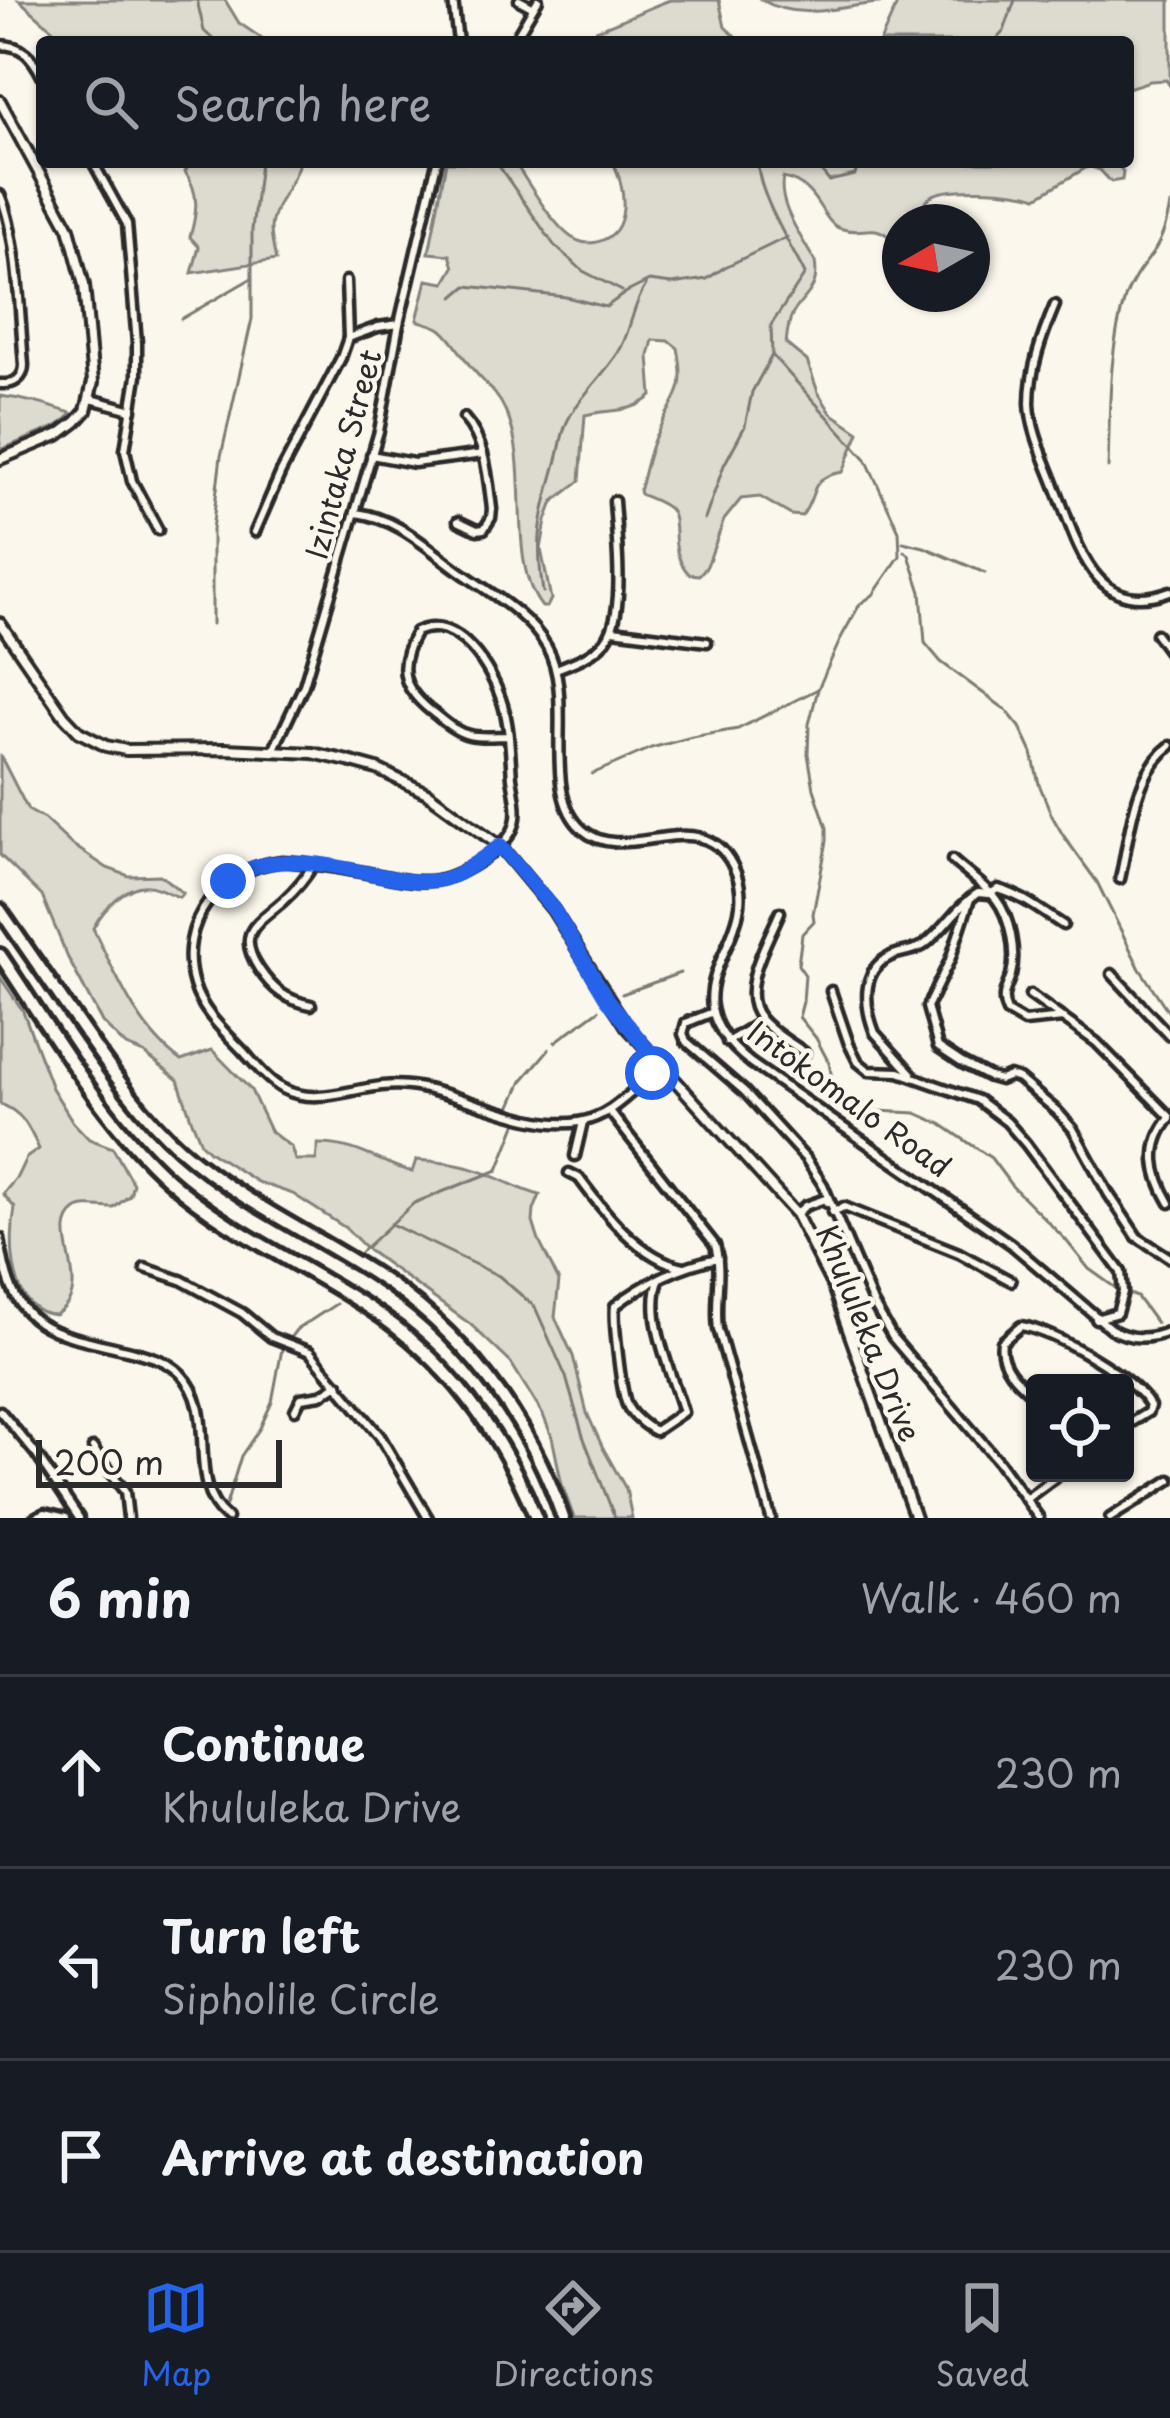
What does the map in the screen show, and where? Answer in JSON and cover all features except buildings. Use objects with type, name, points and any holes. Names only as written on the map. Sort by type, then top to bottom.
[{"type":"main road","points":[[0,910],[123,1087],[178,1147],[244,1198],[393,1287],[462,1347],[494,1384],[529,1438],[563,1518]]},
{"type":"main road","points":[[0,955],[118,1125],[156,1168],[230,1226],[371,1309],[418,1345],[449,1377],[491,1431],[536,1518]]},
{"type":"street","points":[[453,0],[457,36]]},
{"type":"street","points":[[516,36],[535,3],[519,0]]},
{"type":"street","points":[[0,45],[26,52],[36,67]]},
{"type":"street","points":[[0,101],[36,165]]},
{"type":"street","points":[[0,459],[60,434],[86,411],[94,382],[76,251],[38,168]]},
{"type":"street","points":[[96,168],[127,224],[137,343],[127,465],[158,530]]},
{"type":"street","name":"Izintaka Street","points":[[273,751],[304,685],[379,431],[436,168]]},
{"type":"street","points":[[0,195],[14,263],[24,365],[16,380],[0,384]]},
{"type":"street","points":[[255,532],[341,358],[348,338],[346,280]]},
{"type":"street","points":[[1054,305],[1039,343],[1030,406],[1037,438],[1077,542],[1092,573],[1117,592],[1146,597],[1170,591]]},
{"type":"street","points":[[348,338],[399,324]]},
{"type":"street","points":[[91,399],[132,410]]},
{"type":"street","points":[[458,521],[481,530],[491,518],[483,454],[464,418]]},
{"type":"street","points":[[371,455],[414,463],[483,454]]},
{"type":"street","points":[[556,669],[595,651],[613,630],[614,501]]},
{"type":"street","name":"Intokomalo Road","points":[[356,513],[397,525],[535,630],[556,669],[562,717],[562,792],[583,830],[603,842],[693,836],[721,850],[736,873],[741,896],[714,979],[713,1012],[727,1042],[1011,1244],[1096,1319],[1125,1336],[1152,1337],[1170,1331]]},
{"type":"street","name":"Khululeka Drive","points":[[0,623],[64,716],[79,732],[106,746],[314,753],[403,780],[500,846],[554,910],[605,996],[661,1067],[796,1214],[833,1287],[915,1518]]},
{"type":"street","points":[[508,736],[464,734],[415,699],[405,673],[416,632],[433,627],[473,649],[499,693],[506,715],[516,817],[511,833],[466,869],[434,881],[282,861],[238,873],[210,898],[192,940],[191,973],[200,1000],[272,1082],[298,1095],[316,1097],[376,1085],[412,1086],[561,1124],[610,1112],[661,1067]]},
{"type":"street","points":[[613,630],[706,642]]},
{"type":"street","points":[[1156,634],[1170,653]]},
{"type":"street","points":[[1120,879],[1143,780],[1154,759],[1170,746]]},
{"type":"street","points":[[952,860],[995,898],[1004,914],[1012,951],[1003,1006],[1024,1022],[1064,1018]]},
{"type":"street","points":[[310,1005],[280,995],[272,987],[252,956],[249,940],[254,925],[288,897],[313,865]]},
{"type":"street","points":[[914,1077],[875,1033],[869,1016],[867,987],[880,963],[926,944],[978,893],[1010,892],[1063,925]]},
{"type":"street","points":[[970,899],[950,960],[927,1007],[938,1047],[989,1077],[1019,1079],[1041,1095],[1073,1129],[1137,1237],[1170,1258]]},
{"type":"street","points":[[780,912],[750,992],[753,1009],[805,1053]]},
{"type":"street","points":[[1112,974],[1170,1036]]},
{"type":"street","points":[[831,991],[858,1061],[869,1071],[899,1072],[978,1100],[990,1106],[1035,1154],[1121,1272],[1123,1292],[1117,1313],[1096,1319]]},
{"type":"street","points":[[1030,994],[1109,1054],[1170,1118],[1158,1138],[1154,1160],[1158,1182],[1170,1203]]},
{"type":"street","points":[[713,1012],[686,1023],[686,1041],[744,1091],[795,1145],[823,1186],[832,1212]]},
{"type":"street","points":[[727,1042],[762,1021]]},
{"type":"street","points":[[610,1112],[709,1234],[718,1258],[718,1329],[772,1518]]},
{"type":"street","points":[[575,1156],[584,1122]]},
{"type":"street","points":[[569,1173],[579,1178],[624,1232],[671,1265],[687,1268]]},
{"type":"street","points":[[796,1214],[825,1199],[893,1338],[1039,1518]]},
{"type":"street","points":[[832,1212],[844,1207],[959,1253],[1011,1281]]},
{"type":"street","points":[[0,1238],[11,1290],[37,1322],[79,1340],[163,1360],[189,1383],[200,1404],[206,1489],[227,1518]]},
{"type":"street","points":[[660,1278],[655,1316],[683,1412],[652,1430],[627,1407],[614,1315],[618,1303],[660,1278],[718,1258]]},
{"type":"street","points":[[145,1268],[182,1280],[242,1313],[271,1337],[310,1352],[387,1446],[428,1518]]},
{"type":"street","points":[[1026,1388],[1000,1354],[1002,1342],[1021,1326],[1091,1357],[1115,1374]]},
{"type":"street","points":[[295,1410],[301,1398],[321,1395],[338,1384]]},
{"type":"street","points":[[1134,1388],[1150,1406],[1134,1421]]},
{"type":"street","points":[[0,1412],[37,1454],[79,1518]]},
{"type":"street","points":[[93,1448],[125,1492],[128,1518]]},
{"type":"street","points":[[1110,1518],[1170,1480]]},
{"type":"street","points":[[1027,1499],[1049,1482]]},
{"type":"street","points":[[34,1518],[45,1513],[67,1518]]},
{"type":"shaded area","points":[[19,0],[225,0],[239,23],[258,36],[60,36]]},
{"type":"shaded area","points":[[670,0],[719,0],[725,27],[735,36],[593,36],[596,30]]},
{"type":"shaded area","points":[[762,0],[1170,0],[1170,86],[1166,80],[1134,86],[1134,36],[883,36],[898,2],[812,12]]},
{"type":"shaded area","points":[[187,168],[297,168],[272,220],[276,260],[192,273],[199,247],[190,237],[196,203]]},
{"type":"shaded area","points":[[445,168],[518,168],[556,222],[571,237],[587,243],[609,237],[621,219],[623,196],[615,168],[1086,168],[1037,197],[950,191],[924,204],[882,204],[882,232],[839,228],[812,195],[783,178],[787,210],[816,272],[813,286],[791,318],[786,344],[807,361],[831,413],[859,432],[843,472],[819,482],[802,516],[791,515],[760,497],[741,499],[724,520],[707,566],[699,575],[689,574],[678,555],[672,514],[639,491],[651,447],[678,394],[681,376],[678,348],[669,341],[653,340],[649,356],[652,396],[628,409],[585,415],[580,481],[553,502],[546,521],[541,549],[551,599],[547,607],[542,607],[531,587],[525,564],[517,458],[505,410],[446,334],[417,320],[427,280],[445,283],[454,267],[450,255],[429,253]]},
{"type":"shaded area","points":[[1094,168],[1121,168],[1122,180],[1111,182]]},
{"type":"shaded area","points":[[0,396],[71,413],[58,426],[0,450]]},
{"type":"shaded area","points":[[0,755],[28,810],[70,843],[107,868],[129,876],[160,875],[183,893],[179,897],[153,887],[132,889],[109,906],[93,928],[129,1000],[152,1033],[181,1061],[212,1050],[251,1090],[270,1131],[291,1147],[295,1160],[316,1160],[318,1144],[331,1145],[412,1172],[416,1160],[468,1167],[540,1195],[533,1222],[559,1281],[555,1317],[573,1356],[587,1413],[626,1489],[632,1518],[574,1518],[543,1415],[511,1363],[470,1324],[369,1251],[347,1229],[293,1194],[257,1182],[201,1143],[178,1080],[144,1053],[126,1046],[102,1022],[42,896],[0,855]]},
{"type":"shaded area","points":[[0,977],[23,1011],[52,1088],[73,1122],[89,1139],[113,1148],[133,1184],[130,1195],[114,1208],[79,1208],[68,1220],[72,1291],[55,1315],[28,1302],[15,1273],[15,1208],[3,1194],[26,1158],[39,1149],[20,1116],[0,1104]]},
{"type":"waterway","points":[[197,0],[209,36]]},
{"type":"waterway","points":[[999,36],[1015,0]]},
{"type":"waterway","points":[[212,624],[212,530],[221,456],[252,319],[252,230],[259,168]]},
{"type":"waterway","points":[[500,168],[554,245],[583,271],[622,291]]},
{"type":"waterway","points":[[758,168],[769,203],[805,274],[771,325],[772,355],[866,459],[899,531],[900,556],[873,595],[860,604],[842,636],[818,689],[809,724],[808,754],[827,841],[814,921],[802,934],[798,965],[805,975],[799,1017],[829,1063],[833,1083],[847,1098],[877,1111],[916,1113],[991,1158],[1089,1269],[1117,1289]]},
{"type":"waterway","points":[[819,168],[829,181],[855,175],[857,168]]},
{"type":"waterway","points":[[1108,468],[1119,319],[1130,287],[1160,240],[1170,205]]},
{"type":"waterway","points":[[454,297],[467,286],[566,297],[606,307],[649,281],[672,284],[707,279],[787,237]]},
{"type":"waterway","points":[[181,319],[252,278]]},
{"type":"waterway","points":[[543,592],[542,522],[564,429],[618,353],[646,285]]},
{"type":"waterway","points":[[705,519],[724,465],[745,426],[752,392],[772,355]]},
{"type":"waterway","points":[[903,542],[985,573]]},
{"type":"waterway","points":[[905,551],[921,592],[925,643],[941,662],[1006,710],[1020,727],[1052,816],[1097,882],[1140,969],[1170,1014]]},
{"type":"waterway","points":[[592,774],[651,748],[738,729],[818,689]]},
{"type":"waterway","points":[[622,994],[680,973]]},
{"type":"waterway","points":[[555,1042],[599,1010]]},
{"type":"waterway","points":[[510,1108],[522,1081],[549,1049]]},
{"type":"waterway","points":[[361,1252],[414,1203],[498,1170],[517,1122]]},
{"type":"waterway","points":[[391,1224],[499,1276],[535,1307],[566,1377],[615,1518]]},
{"type":"waterway","points":[[1125,1292],[1137,1297],[1156,1323]]},
{"type":"waterway","points":[[226,1505],[241,1456],[272,1402],[282,1349],[296,1330],[336,1304]]},
{"type":"route","points":[[228,881],[252,867],[282,861],[404,880],[439,880],[500,846],[554,910],[605,996],[661,1067],[652,1073]]}]
